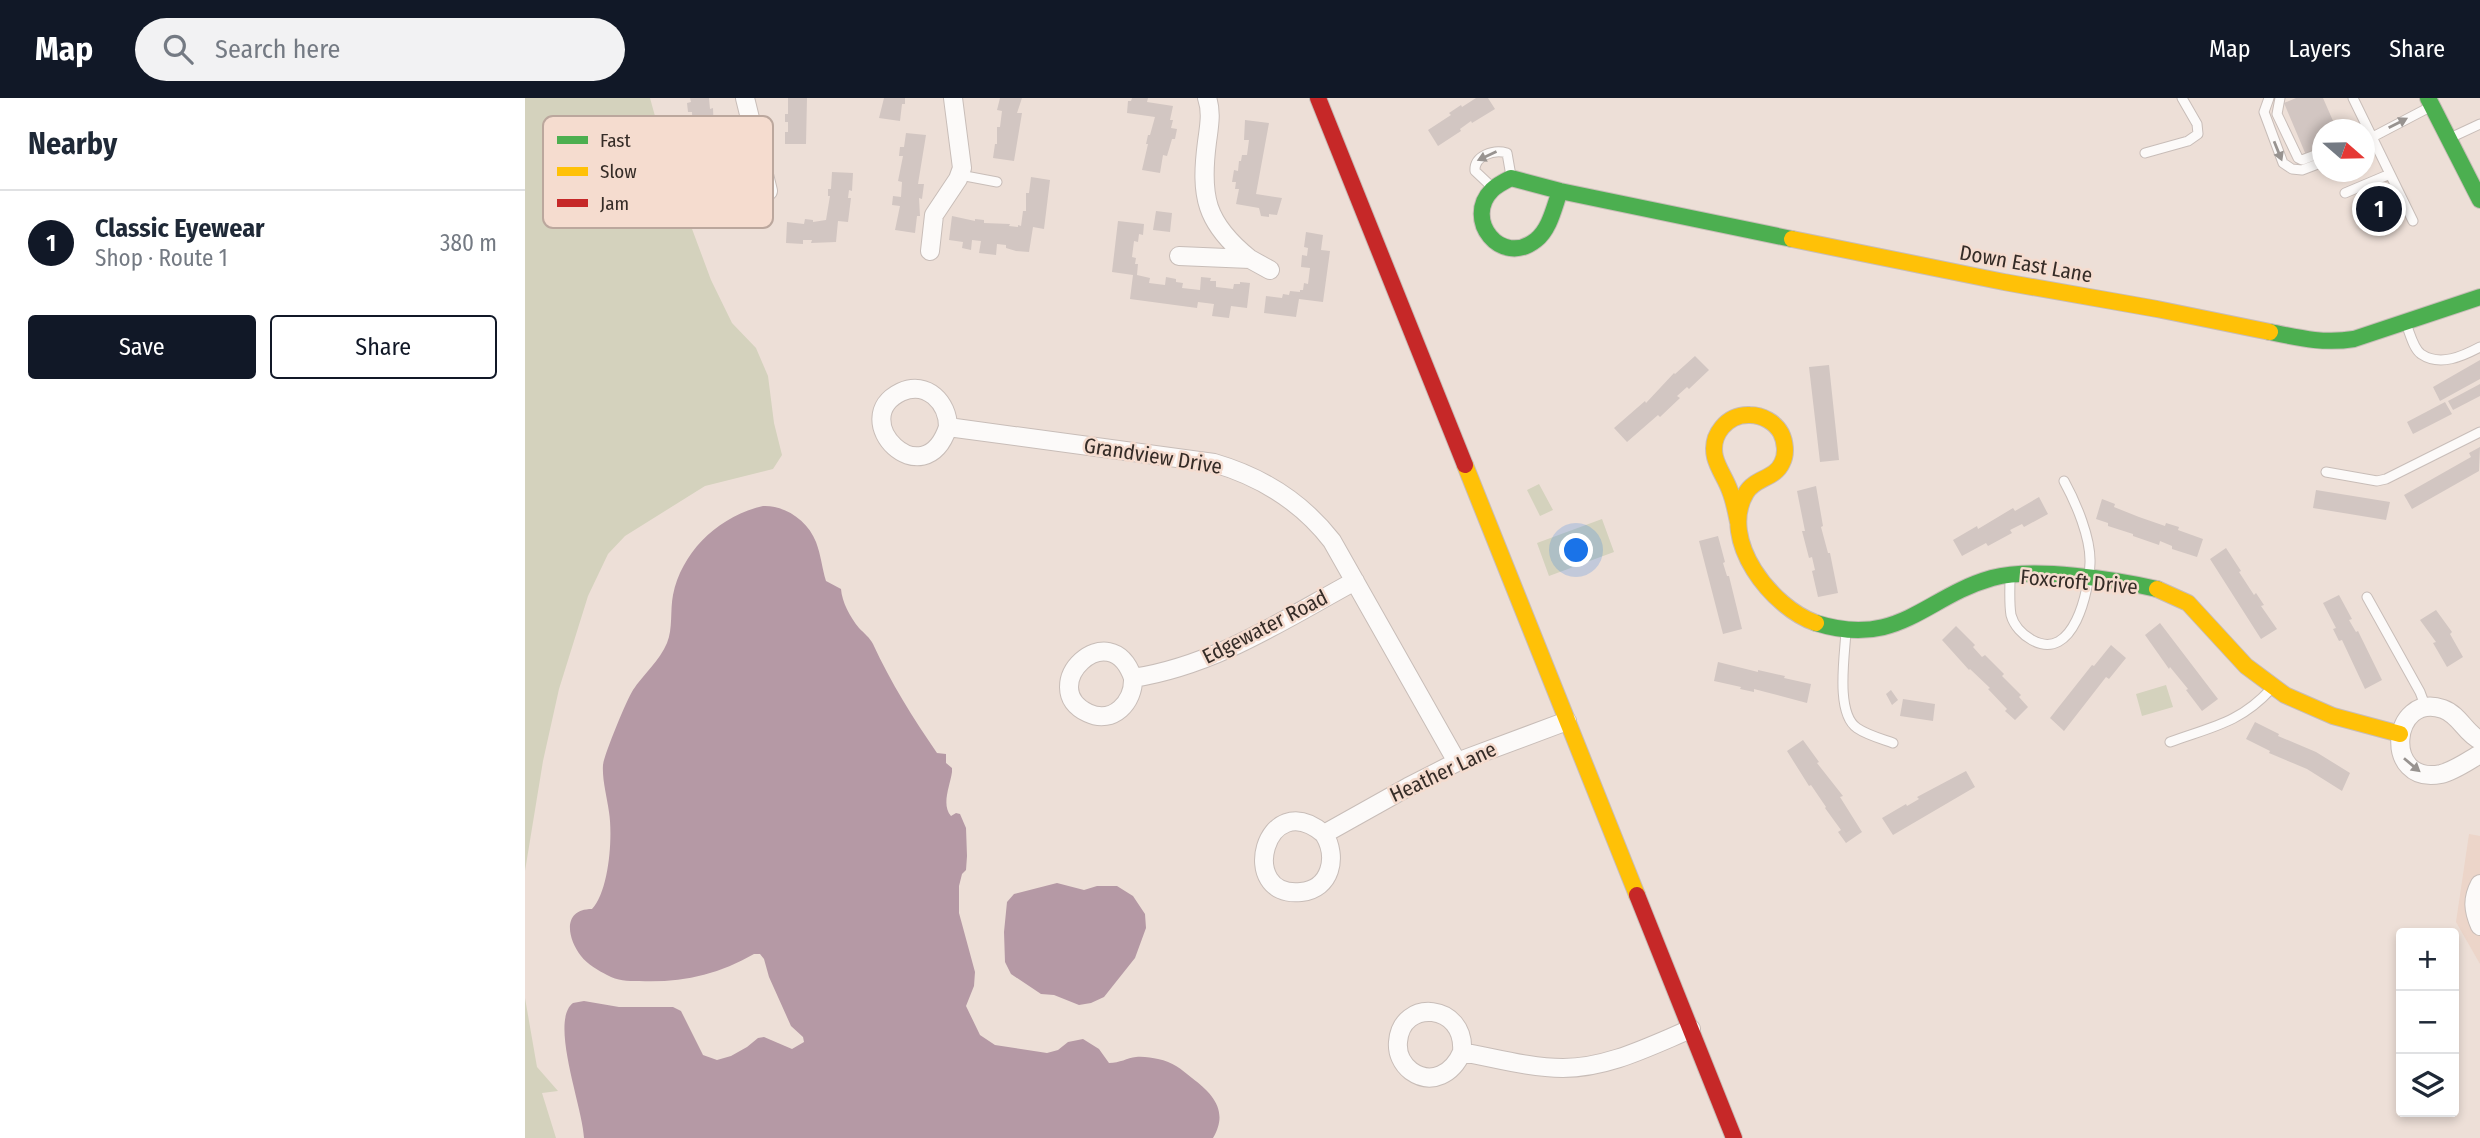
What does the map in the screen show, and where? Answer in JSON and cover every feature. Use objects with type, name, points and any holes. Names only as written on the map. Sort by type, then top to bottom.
[{"type":"street","points":[[745,98],[749,116]]},
{"type":"street","points":[[929,251],[934,215],[960,175],[962,162],[953,98]]},
{"type":"street","points":[[1207,98],[1210,110],[1203,171],[1205,199],[1220,226],[1241,252],[1270,270]]},
{"type":"street","points":[[1318,98],[1734,1138]]},
{"type":"street","points":[[2430,102],[2480,200]]},
{"type":"street","points":[[1511,178],[1493,187],[1483,202],[1481,217],[1483,226],[1494,242],[1511,248],[1526,246],[1538,238],[1560,191]]},
{"type":"street","name":"Down East Lane","points":[[1511,178],[1560,191],[2004,282],[2157,309],[2319,342],[2354,339],[2480,297]]},
{"type":"street","points":[[1179,256],[1250,259]]},
{"type":"street","name":"Foxcroft Drive","points":[[1738,522],[1746,492],[1772,476],[1780,467],[1784,456],[1783,439],[1778,428],[1764,417],[1753,414],[1741,414],[1726,422],[1719,431],[1714,442],[1717,464],[1731,494],[1743,545],[1753,568],[1775,597],[1805,619],[1830,627],[1868,629],[1904,621],[1968,588],[1988,580],[2010,576],[2044,575],[2088,579],[2165,591],[2184,600],[2249,668],[2272,687],[2325,713],[2400,734]]},
{"type":"street","name":"Grandview Drive","points":[[948,428],[1214,463],[1250,475],[1283,493],[1310,515],[1332,541],[1457,762]]},
{"type":"street","name":"Edgewater Road","points":[[1133,678],[1160,674],[1216,655],[1355,581]]},
{"type":"street","points":[[2480,740],[2472,737],[2447,711],[2426,708],[2415,712],[2407,720],[2400,734],[2399,746],[2405,760],[2422,773],[2442,774],[2480,754]]},
{"type":"street","name":"Heather Lane","points":[[1324,834],[1457,762],[1567,721]]},
{"type":"street","points":[[1304,822],[1324,834],[1333,855],[1331,867],[1318,886],[1308,891],[1285,890],[1267,875],[1263,864],[1266,842],[1282,825],[1304,822]]},
{"type":"street","points":[[2480,884],[2474,898],[2474,906],[2480,926]]},
{"type":"street","points":[[1462,1052],[1542,1067],[1591,1066],[1615,1060],[1691,1029]]},
{"type":"lane","points":[[2145,153],[2196,137],[2197,124],[2182,98]]},
{"type":"lane","points":[[2269,98],[2265,107],[2266,120],[2283,163],[2292,169],[2302,170],[2312,166]]},
{"type":"lane","points":[[2280,98],[2277,114],[2298,158],[2302,160],[2312,156]]},
{"type":"lane","points":[[2353,98],[2361,119]]},
{"type":"lane","points":[[2375,135],[2430,102]]},
{"type":"lane","points":[[2448,139],[2480,124]]},
{"type":"lane","points":[[2375,150],[2413,221]]},
{"type":"lane","points":[[1493,187],[1475,172],[1479,158],[1494,152],[1507,153],[1511,178]]},
{"type":"lane","points":[[2345,193],[2390,174]]},
{"type":"lane","points":[[960,175],[997,183]]},
{"type":"lane","points":[[2405,322],[2414,345],[2421,354],[2436,360],[2452,360],[2480,347]]},
{"type":"lane","points":[[2326,472],[2378,481],[2386,479],[2480,432]]},
{"type":"lane","points":[[2010,576],[2010,607],[2014,624],[2028,638],[2045,643],[2060,640],[2073,628],[2081,611],[2088,579],[2089,550],[2077,508],[2064,481]]},
{"type":"lane","points":[[2367,597],[2420,692],[2426,708]]},
{"type":"lane","points":[[1846,629],[1843,690],[1848,716],[1858,729],[1893,743]]},
{"type":"lane","points":[[2170,742],[2211,729],[2247,712],[2272,687]]},
{"type":"shaded area","points":[[525,98],[650,98],[655,116],[543,116],[543,228],[692,228],[711,280],[732,323],[756,348],[768,376],[774,423],[782,455],[773,469],[705,486],[625,536],[608,554],[588,596],[559,689],[543,761],[525,871]]},
{"type":"shaded area","points":[[1539,484],[1553,510],[1540,516],[1527,490]]},
{"type":"shaded area","points":[[763,506],[787,511],[807,527],[818,547],[826,581],[841,589],[850,614],[872,642],[911,713],[937,753],[946,754],[946,763],[952,768],[947,795],[948,812],[951,816],[960,814],[966,828],[966,870],[959,886],[959,913],[975,972],[974,986],[966,1006],[980,1035],[995,1045],[1047,1053],[1058,1050],[1068,1042],[1083,1039],[1099,1049],[1109,1063],[1139,1057],[1168,1062],[1200,1084],[1212,1097],[1219,1111],[1218,1128],[1213,1138],[584,1138],[564,1027],[567,1013],[573,1003],[584,1001],[619,1007],[673,1007],[681,1011],[703,1055],[717,1060],[731,1056],[758,1038],[764,1037],[792,1049],[804,1042],[803,1037],[791,1026],[760,954],[754,954],[713,972],[684,979],[627,981],[611,977],[586,962],[576,949],[570,933],[572,919],[576,914],[592,909],[598,901],[606,877],[610,835],[603,777],[604,759],[630,695],[667,643],[673,595],[678,579],[694,550],[705,538],[732,518]]},
{"type":"shaded area","points":[[1602,519],[1614,552],[1549,576],[1537,543]]},
{"type":"shaded area","points":[[2166,685],[2173,707],[2142,716],[2136,694]]},
{"type":"shaded area","points":[[2469,834],[2480,836],[2480,964],[2456,922]]},
{"type":"shaded area","points":[[1057,883],[1084,890],[1097,886],[1117,886],[1133,896],[1145,914],[1146,928],[1135,958],[1104,997],[1091,1003],[1079,1005],[1054,995],[1041,994],[1011,974],[1005,962],[1007,902],[1014,894]]},
{"type":"shaded area","points":[[525,998],[537,1067],[558,1091],[542,1093],[556,1138],[525,1138]]},
{"type":"building","points":[[690,98],[709,98],[713,116],[692,116],[692,112],[688,112],[687,103],[691,102]]},
{"type":"building","points":[[788,98],[807,98],[806,144],[785,144],[785,132],[788,132],[785,114],[788,114]]},
{"type":"building","points":[[884,98],[905,98],[900,121],[879,118]]},
{"type":"building","points":[[1000,98],[1022,98],[1017,113],[1022,113],[1014,161],[993,158],[1002,111],[997,110]]},
{"type":"building","points":[[1132,98],[1148,98],[1147,102],[1173,106],[1171,128],[1177,129],[1167,156],[1163,155],[1160,173],[1142,170],[1148,135],[1155,117],[1127,113],[1128,101]]},
{"type":"building","points":[[1476,98],[1488,98],[1495,109],[1472,123],[1471,121],[1438,146],[1428,130],[1461,105],[1462,107]]},
{"type":"building","points":[[2296,98],[2323,98],[2332,119],[2312,119],[2312,153],[2306,155],[2284,103]]},
{"type":"building","points":[[1245,120],[1269,123],[1256,194],[1282,198],[1277,215],[1261,216],[1259,208],[1236,204],[1239,189],[1235,189],[1236,182],[1232,182],[1234,170],[1238,171],[1242,155],[1247,155],[1249,140],[1244,140]]},
{"type":"building","points":[[906,133],[926,135],[918,184],[924,184],[922,199],[919,198],[920,216],[917,216],[915,233],[895,230],[900,206],[892,205],[893,196],[901,197],[902,182],[898,181],[903,156],[899,156],[900,147],[904,147]]},
{"type":"building","points":[[832,172],[853,173],[852,191],[849,190],[848,198],[851,198],[848,222],[838,221],[836,242],[811,243],[812,240],[803,240],[803,244],[786,243],[787,222],[804,224],[805,219],[813,222],[826,220]]},
{"type":"building","points":[[1031,177],[1050,180],[1044,229],[1033,227],[1029,252],[1016,251],[1006,248],[1006,245],[997,244],[996,255],[979,253],[981,241],[972,240],[971,250],[962,248],[963,242],[949,240],[952,216],[975,221],[984,220],[984,223],[1021,226]]},
{"type":"building","points":[[2389,192],[2397,217],[2381,225],[2380,222],[2368,226],[2360,201]]},
{"type":"building","points":[[1156,211],[1172,213],[1170,232],[1153,230]]},
{"type":"building","points":[[1118,221],[1144,224],[1143,235],[1139,234],[1138,242],[1134,241],[1132,257],[1136,258],[1135,264],[1138,264],[1137,275],[1150,278],[1149,283],[1165,285],[1166,277],[1176,279],[1176,282],[1183,283],[1182,288],[1200,290],[1201,277],[1216,281],[1216,287],[1233,289],[1234,284],[1250,283],[1247,308],[1231,306],[1229,318],[1212,316],[1214,304],[1198,302],[1197,308],[1130,299],[1133,275],[1112,272]]},
{"type":"building","points":[[1306,232],[1323,235],[1321,250],[1330,251],[1323,302],[1299,299],[1296,317],[1264,313],[1266,296],[1282,298],[1283,294],[1289,295],[1290,291],[1300,292],[1304,283],[1308,284],[1310,268],[1301,267],[1302,255],[1307,256],[1308,248],[1304,247]]},
{"type":"building","points":[[1695,356],[1709,370],[1689,389],[1687,387],[1677,396],[1680,398],[1660,417],[1658,415],[1627,442],[1614,428],[1645,401],[1646,403],[1674,373]]},
{"type":"building","points":[[2480,360],[2480,379],[2440,401],[2433,387]]},
{"type":"building","points":[[1829,365],[1839,460],[1820,462],[1809,367]]},
{"type":"building","points":[[2480,384],[2480,396],[2453,410],[2448,401]]},
{"type":"building","points":[[2445,402],[2452,414],[2413,434],[2407,422]]},
{"type":"building","points":[[2480,447],[2479,471],[2412,509],[2404,495],[2471,457],[2469,453]]},
{"type":"building","points":[[1816,486],[1823,526],[1821,527],[1830,553],[1838,593],[1818,597],[1812,557],[1809,558],[1802,531],[1805,531],[1797,491]]},
{"type":"building","points":[[2316,490],[2390,502],[2386,520],[2313,508]]},
{"type":"building","points":[[2039,497],[2048,514],[2024,527],[2022,524],[2010,530],[2012,533],[1988,546],[1986,543],[1962,556],[1953,540]]},
{"type":"building","points":[[2102,499],[2139,517],[2165,526],[2166,523],[2179,527],[2178,530],[2203,539],[2197,557],[2172,549],[2172,546],[2160,541],[2159,545],[2133,536],[2096,519]]},
{"type":"building","points":[[1718,536],[1742,629],[1723,634],[1699,541]]},
{"type":"building","points":[[2226,548],[2277,629],[2261,639],[2210,559]]},
{"type":"building","points":[[2339,595],[2352,619],[2349,620],[2356,632],[2358,631],[2382,680],[2365,689],[2342,640],[2339,641],[2333,629],[2336,628],[2323,603]]},
{"type":"building","points":[[2436,610],[2452,632],[2450,634],[2463,657],[2447,667],[2433,643],[2436,642],[2420,620]]},
{"type":"building","points":[[2160,623],[2218,699],[2202,711],[2145,635]]},
{"type":"building","points":[[1956,626],[1975,645],[1973,647],[1982,657],[1985,655],[2021,695],[2019,697],[2028,707],[2015,720],[2005,711],[2007,709],[1988,689],[1990,688],[1969,670],[1942,640]]},
{"type":"building","points":[[2111,645],[2126,658],[2109,679],[2106,677],[2064,731],[2050,718]]},
{"type":"building","points":[[1718,662],[1811,684],[1807,703],[1714,681]]},
{"type":"building","points":[[1891,690],[1898,700],[1892,705],[1886,694]]},
{"type":"building","points":[[1903,699],[1935,704],[1933,721],[1900,716]]},
{"type":"building","points":[[2255,722],[2279,734],[2278,736],[2316,752],[2350,773],[2342,791],[2307,769],[2269,753],[2270,751],[2246,739]]},
{"type":"building","points":[[1803,740],[1843,796],[1840,797],[1862,832],[1846,843],[1838,832],[1841,830],[1787,751]]},
{"type":"building","points":[[1966,771],[1975,787],[1893,835],[1882,818]]},
{"type":"traffic: fast","points":[[2428,98],[2480,200]]},
{"type":"traffic: fast","points":[[1560,191],[1545,230],[1536,240],[1523,247],[1510,248],[1499,244],[1484,226],[1484,202],[1494,188],[1511,178],[1560,191],[1792,239]]},
{"type":"traffic: fast","points":[[2270,332],[2322,341],[2354,339],[2480,297]]},
{"type":"traffic: fast","points":[[1816,623],[1844,629],[1869,630],[1890,625],[1969,586],[2009,575],[2074,576],[2157,589]]},
{"type":"traffic: slow","points":[[1792,239],[2270,332]]},
{"type":"traffic: slow","points":[[1738,522],[1731,495],[1715,457],[1715,441],[1727,422],[1734,418],[1755,415],[1768,420],[1778,429],[1784,440],[1785,452],[1779,468],[1754,484],[1746,493],[1739,511],[1739,531],[1744,551],[1767,588],[1799,615],[1816,623]]},
{"type":"traffic: slow","points":[[1465,465],[1637,895]]},
{"type":"traffic: slow","points":[[2157,589],[2188,603],[2246,666],[2285,695],[2333,716],[2400,734]]},
{"type":"traffic: jam","points":[[1318,98],[1465,465]]},
{"type":"traffic: jam","points":[[1637,895],[1734,1138]]},
{"type":"place","name":"Classic Eyewear","points":[[2379,209]]}]
